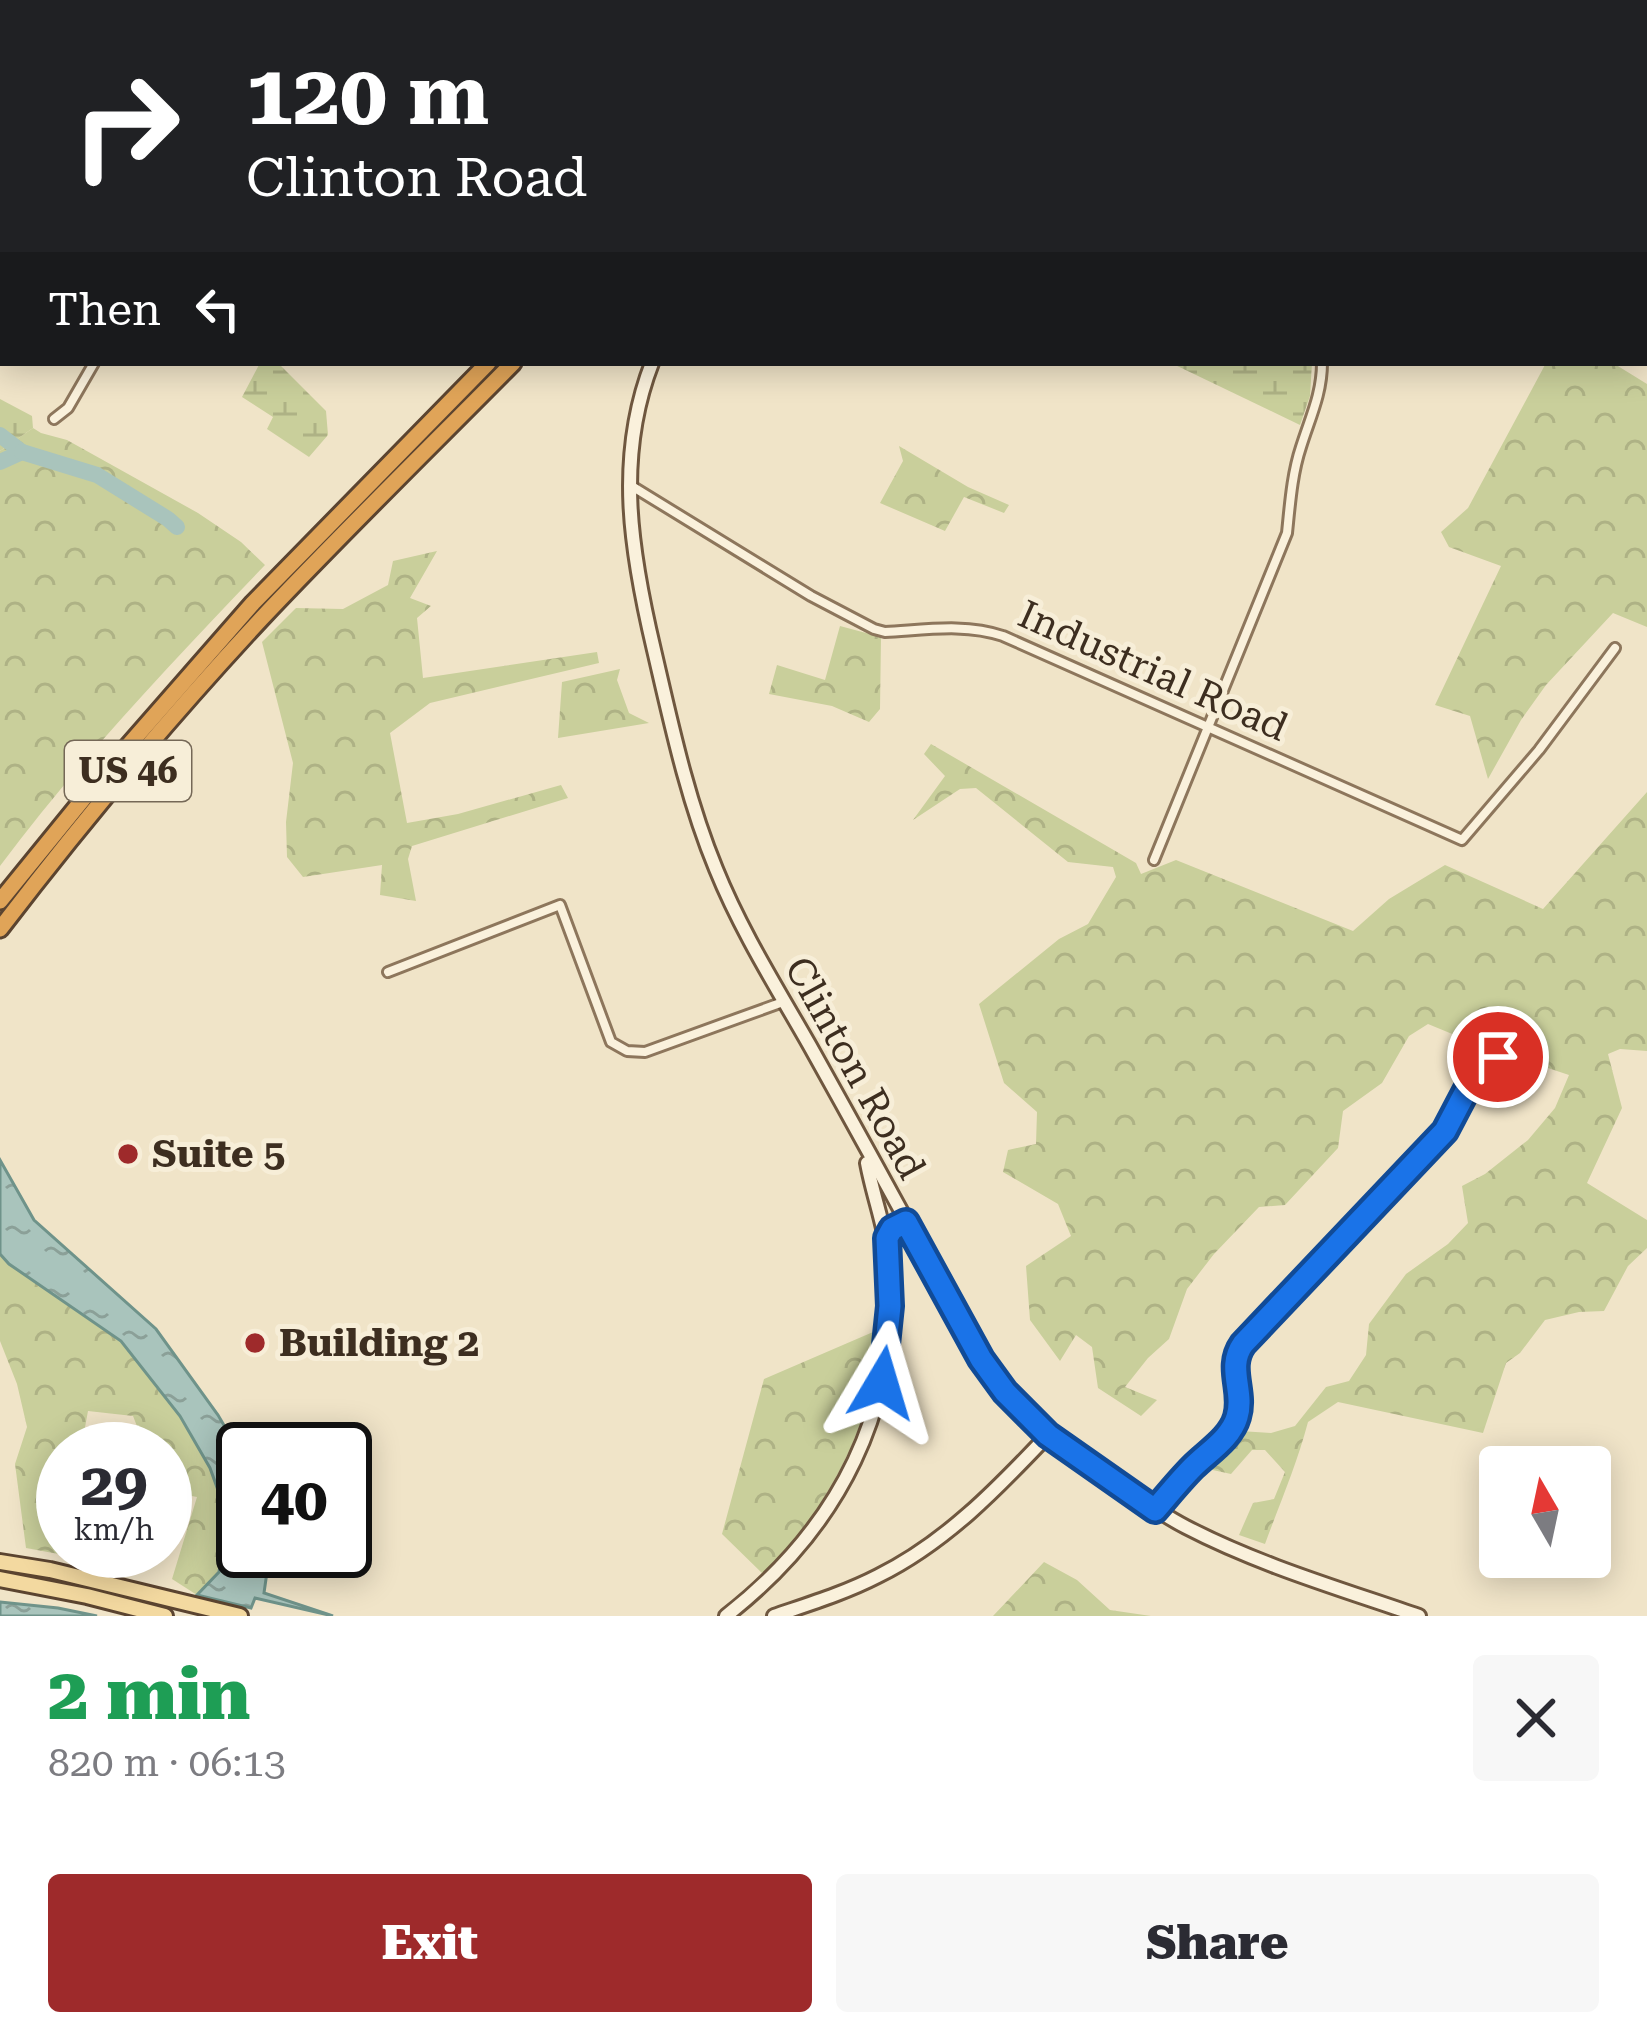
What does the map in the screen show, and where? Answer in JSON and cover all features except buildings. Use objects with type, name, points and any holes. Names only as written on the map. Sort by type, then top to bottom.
[{"type":"highway","name":"US 46","points":[[0,901],[239,619],[485,366]]},
{"type":"highway","name":"US 46","points":[[0,929],[143,752],[247,635],[510,366]]},
{"type":"main road","points":[[0,1562],[240,1616]]},
{"type":"main road","points":[[0,1579],[159,1615]]},
{"type":"street","points":[[54,419],[68,407],[92,366]]},
{"type":"street","name":"Clinton Road","points":[[651,366],[636,411],[628,484],[631,541],[698,820],[718,873],[783,1002],[993,1377],[1048,1435],[1187,1528],[1419,1616]]},
{"type":"street","points":[[1154,860],[1287,533],[1293,479],[1322,384],[1322,366]]},
{"type":"street","name":"Industrial Road","points":[[628,484],[874,629],[987,631],[1462,840],[1539,750],[1615,648]]},
{"type":"street","points":[[388,972],[560,905],[611,1042],[627,1051],[644,1052],[783,1002]]},
{"type":"street","points":[[1155,1510],[1236,1421],[1239,1403],[1234,1367],[1243,1344],[1445,1131],[1466,1091],[1498,1057]]},
{"type":"street","points":[[726,1616],[768,1582],[803,1544],[833,1501],[872,1421],[885,1367],[890,1306],[887,1245],[866,1150]]},
{"type":"street","points":[[887,1245],[890,1232],[906,1222]]},
{"type":"street","points":[[774,1616],[845,1592],[908,1560],[964,1519],[1048,1435]]},
{"type":"green space","points":[[258,366],[281,366],[326,411],[328,435],[309,457],[267,429],[273,417],[242,397]]},
{"type":"green space","points":[[1177,366],[1312,366],[1310,396],[1300,425]]},
{"type":"green space","points":[[1544,366],[1618,366],[1647,384],[1647,627],[1613,613],[1546,685],[1488,779],[1470,716],[1435,705],[1501,566],[1449,547],[1441,532],[1468,508]]},
{"type":"green space","points":[[0,399],[32,416],[33,428],[0,451]]},
{"type":"green space","points":[[33,428],[67,440],[198,513],[265,565],[94,749],[0,866],[0,451]]},
{"type":"green space","points":[[899,446],[1009,505],[1004,513],[964,497],[945,531],[880,503],[903,461]]},
{"type":"green space","points":[[437,551],[410,598],[431,606],[417,618],[423,678],[597,652],[599,663],[430,703],[390,733],[407,823],[561,785],[568,798],[412,846],[408,859],[416,901],[380,895],[382,865],[303,877],[287,857],[293,763],[262,642],[296,608],[343,609],[388,585],[393,561]]},
{"type":"green space","points":[[840,626],[881,637],[880,709],[869,722],[832,706],[769,694],[777,665],[825,680]]},
{"type":"green space","points":[[620,669],[617,680],[629,713],[649,723],[558,738],[562,682]]},
{"type":"green space","points":[[931,744],[1136,863],[1141,874],[1176,860],[1353,931],[1389,899],[1445,865],[1543,909],[1647,792],[1647,1051],[1620,1049],[1608,1054],[1622,1108],[1587,1183],[1647,1220],[1647,1248],[1628,1266],[1604,1311],[1545,1320],[1520,1353],[1506,1363],[1483,1433],[1338,1402],[1308,1422],[1265,1544],[1239,1535],[1253,1503],[1274,1499],[1285,1472],[1265,1450],[1252,1450],[1231,1474],[1208,1469],[1240,1431],[1271,1433],[1295,1426],[1326,1387],[1349,1381],[1366,1355],[1369,1324],[1406,1274],[1468,1223],[1462,1186],[1528,1140],[1555,1108],[1569,1075],[1428,1024],[1409,1036],[1382,1083],[1343,1111],[1338,1148],[1285,1205],[1259,1207],[1187,1289],[1169,1339],[1125,1387],[1157,1400],[1141,1416],[1098,1388],[1092,1347],[1076,1335],[1060,1361],[1030,1320],[1026,1266],[1071,1236],[1058,1204],[1003,1172],[1008,1150],[1036,1144],[1037,1112],[1004,1083],[979,1004],[1059,939],[1088,924],[1116,877],[1113,867],[1068,862],[976,788],[960,789],[913,820],[945,776],[924,754]]},
{"type":"green space","points":[[0,1254],[121,1341],[183,1422],[135,1422],[133,1416],[88,1411],[86,1422],[36,1422],[36,1550],[26,1548],[15,1464],[27,1427],[0,1341]]},
{"type":"green space","points":[[880,1329],[871,1388],[851,1446],[814,1514],[766,1577],[722,1534],[764,1379]]},
{"type":"green space","points":[[192,1437],[216,1485],[216,1575],[197,1595],[172,1579],[192,1578],[192,1513],[197,1497],[192,1496]]},
{"type":"green space","points":[[1044,1562],[1077,1580],[1110,1610],[1151,1616],[993,1616]]},
{"type":"water","points":[[0,1160],[34,1220],[156,1329],[218,1415],[222,1422],[216,1422],[216,1485],[192,1437],[192,1422],[183,1422],[121,1341],[0,1254]]},
{"type":"water","points":[[216,1575],[266,1578],[264,1593],[333,1616],[255,1598],[251,1608],[197,1595]]},
{"type":"water","points":[[0,1602],[58,1608],[97,1616],[0,1616]]},
{"type":"waterway","points":[[0,435],[22,452],[0,462]]},
{"type":"waterway","points":[[22,452],[97,475],[177,527]]},
{"type":"place","name":"Suite 5","points":[[128,1154]]},
{"type":"place","name":"Building 2","points":[[255,1343]]},
{"type":"route","points":[[882,1383],[890,1306],[887,1238],[892,1229],[906,1222],[981,1359],[1005,1392],[1048,1435],[1155,1510],[1236,1421],[1239,1403],[1234,1367],[1243,1344],[1445,1131],[1466,1091],[1498,1057]]}]
